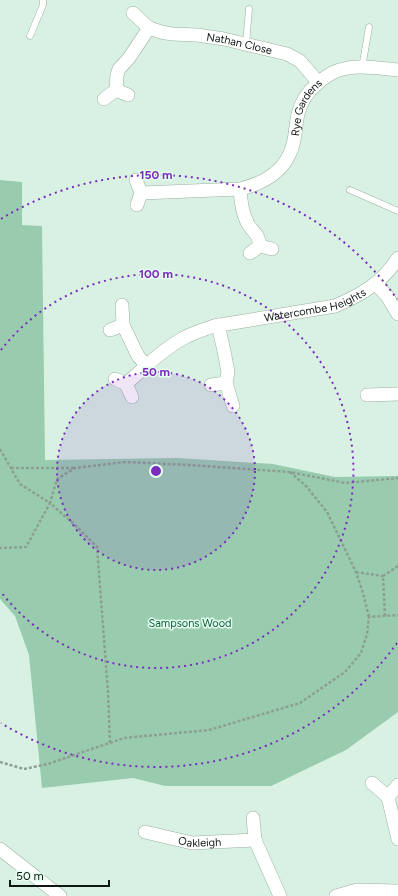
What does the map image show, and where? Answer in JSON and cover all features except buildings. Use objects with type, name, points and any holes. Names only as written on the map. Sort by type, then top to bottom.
[{"type":"street","name":"Nathan Close","points":[[133,13],[149,28],[161,32],[224,39],[287,54],[300,61],[318,82]]},
{"type":"street","points":[[104,99],[116,90],[119,69],[129,58],[149,28]]},
{"type":"street","name":"Rye Gardens","points":[[136,180],[139,199],[240,189],[264,181],[276,173],[290,154],[294,142],[298,114],[302,101],[309,90],[318,82],[332,73],[348,68],[398,70]]},
{"type":"street","points":[[116,90],[128,95]]},
{"type":"street","points":[[240,189],[241,204],[244,215],[248,224],[258,237],[255,249],[272,249]]},
{"type":"street","name":"Watercombe Heights","points":[[132,397],[121,381],[182,339],[196,332],[218,325],[335,306],[353,298],[376,284],[398,258]]},
{"type":"street","points":[[376,284],[388,296],[398,314]]},
{"type":"street","points":[[122,304],[123,325],[138,356],[146,365]]},
{"type":"street","points":[[110,330],[123,325]]},
{"type":"street","points":[[218,325],[228,372],[226,383],[233,406]]},
{"type":"street","points":[[212,385],[226,383]]},
{"type":"street","points":[[367,395],[398,394]]},
{"type":"street","points":[[372,783],[388,797],[398,839]]},
{"type":"street","points":[[388,797],[398,785]]},
{"type":"street","points":[[253,818],[255,840],[280,896]]},
{"type":"street","name":"Oakleigh","points":[[145,832],[192,842],[255,840]]},
{"type":"street","points":[[0,849],[60,896]]},
{"type":"street","points":[[336,896],[356,893],[398,891]]},
{"type":"lane","points":[[30,36],[44,5],[43,0]]},
{"type":"lane","points":[[246,44],[249,9]]},
{"type":"lane","points":[[362,68],[369,28]]},
{"type":"lane","points":[[350,190],[398,211]]},
{"type":"path","points":[[0,449],[20,484],[50,503],[97,546],[108,692],[110,743]]},
{"type":"path","points":[[11,468],[75,468],[125,462],[290,472],[345,483],[398,478]]},
{"type":"path","points":[[0,548],[26,548],[50,503],[57,480],[75,468]]},
{"type":"path","points":[[0,762],[24,769],[48,764],[124,738],[209,730],[300,703],[345,672],[361,653],[367,634],[369,617],[364,593],[356,572],[327,512],[306,486],[290,472]]},
{"type":"path","points":[[356,572],[383,576],[398,566]]},
{"type":"path","points":[[383,576],[385,616]]},
{"type":"path","points":[[369,617],[398,615]]},
{"type":"green space","name":"Sampsons Wood","points":[[0,180],[22,182],[22,225],[42,226],[45,460],[177,458],[273,464],[335,477],[398,476],[398,712],[346,750],[271,786],[165,786],[133,778],[42,788],[29,655],[15,616],[0,599]]}]
